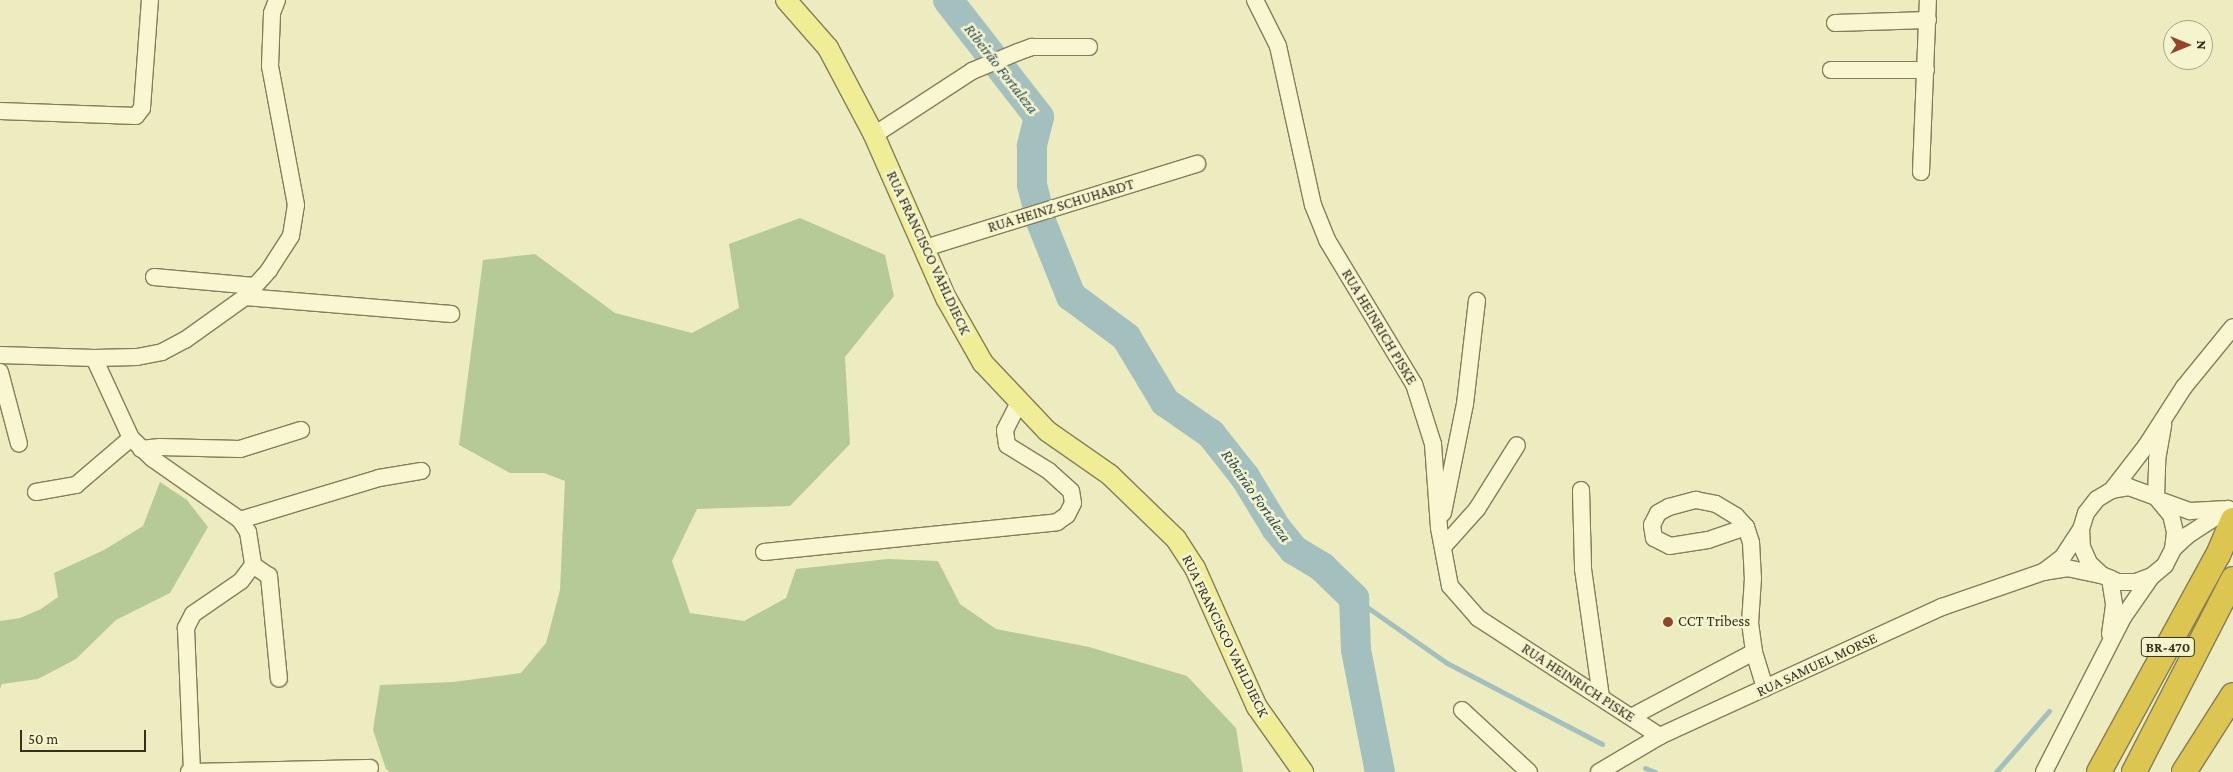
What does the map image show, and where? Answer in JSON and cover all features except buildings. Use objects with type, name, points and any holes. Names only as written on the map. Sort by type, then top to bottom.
[{"type":"highway","name":"BR-470","points":[[2099,772],[2218,555],[2233,520]]},
{"type":"highway","name":"BR-470","points":[[2134,772],[2233,579]]},
{"type":"highway","points":[[2184,772],[2233,695]]},
{"type":"main road","name":"RUA FRANCISCO VAHLDIECK","points":[[786,0],[828,48],[874,135],[962,330],[983,363],[1018,404],[1047,431],[1110,475],[1176,539],[1195,568],[1257,707],[1303,772]]},
{"type":"street","points":[[0,111],[136,116],[142,108],[150,0]]},
{"type":"street","points":[[0,356],[94,358],[137,356],[162,352],[185,340],[250,292],[292,236],[296,205],[270,66],[272,13],[277,0]]},
{"type":"street","name":"RUA HEINRICH PISKE","points":[[1255,0],[1278,46],[1313,205],[1327,240],[1414,384],[1433,444],[1439,528],[1450,586],[1473,614],[1660,736]]},
{"type":"street","points":[[1921,172],[1928,0]]},
{"type":"street","points":[[1835,23],[1928,20]]},
{"type":"street","points":[[874,135],[972,71],[1018,52],[1032,47],[1089,47]]},
{"type":"street","points":[[1831,70],[1926,70]]},
{"type":"street","name":"RUA HEINZ SCHUHARDT","points":[[925,248],[1197,164]]},
{"type":"street","points":[[154,276],[250,292],[451,314]]},
{"type":"street","points":[[1439,528],[1465,404],[1477,300]]},
{"type":"street","points":[[2112,490],[2164,421],[2184,386],[2233,327]]},
{"type":"street","points":[[19,444],[0,372],[35,357]]},
{"type":"street","points":[[94,358],[136,443],[240,520],[248,532],[253,565],[241,581],[188,620],[190,772],[370,768]]},
{"type":"street","points":[[764,552],[1057,522],[1067,515],[1072,503],[1071,491],[1049,471],[1007,445],[1005,430],[1018,404]]},
{"type":"street","points":[[2164,421],[2157,460],[2158,499],[2171,515],[2175,532],[2174,549]]},
{"type":"street","points":[[36,492],[76,485],[136,443],[240,449],[302,430]]},
{"type":"street","points":[[1443,547],[1477,509],[1517,445]]},
{"type":"street","points":[[240,520],[379,478],[421,471]]},
{"type":"street","points":[[2044,772],[2139,591],[2165,565],[2174,549],[2188,535],[2228,509],[2190,511],[2174,508],[2129,487],[2112,490],[2097,499],[2086,513],[2081,529],[2082,547],[2089,563],[2106,577],[2136,582],[2152,576]]},
{"type":"street","points":[[1581,490],[1583,569],[1601,697]]},
{"type":"street","points":[[1746,527],[1708,540],[1670,546],[1654,538],[1652,525],[1658,513],[1669,507],[1696,500],[1716,504],[1736,516],[1746,527],[1751,542],[1750,623],[1754,652],[1765,688]]},
{"type":"street","name":"RUA SAMUEL MORSE","points":[[2043,572],[2063,557],[2081,529]]},
{"type":"street","points":[[253,565],[269,576],[279,679]]},
{"type":"street","name":"RUA SAMUEL MORSE","points":[[1599,772],[1619,768],[1660,736],[1942,607],[2043,572],[2067,568],[2106,577]]},
{"type":"street","points":[[2105,653],[2113,611],[2106,577]]},
{"type":"street","points":[[1631,717],[1754,652]]},
{"type":"street","points":[[1462,710],[1529,772]]},
{"type":"street","points":[[2149,772],[2150,740]]},
{"type":"green space","points":[[800,218],[885,255],[894,296],[845,357],[850,444],[790,506],[697,509],[672,561],[690,613],[744,621],[786,598],[796,569],[888,559],[938,561],[960,604],[996,629],[1089,647],[1187,676],[1236,728],[1243,772],[390,772],[386,769],[373,730],[380,685],[453,682],[521,673],[546,643],[560,590],[565,481],[544,473],[510,473],[459,445],[483,260],[535,254],[615,313],[692,333],[739,308],[729,244]]},
{"type":"green space","points":[[160,482],[187,500],[208,527],[170,593],[116,620],[76,659],[38,679],[2,684],[0,689],[0,621],[20,618],[41,609],[58,597],[54,573],[104,550],[143,526]]},
{"type":"waterway","name":"Ribeirão Fortaleza","points":[[948,0],[1039,117],[1032,146],[1032,185],[1042,224],[1071,296],[1126,337],[1165,402],[1211,434],[1245,477],[1276,528],[1294,550],[1322,567],[1354,598],[1356,650],[1380,772]]},
{"type":"waterway","name":"Ribeirão Fortaleza","points":[[1354,598],[1447,663],[1602,744]]},
{"type":"waterway","name":"Ribeirão Fortaleza","points":[[1996,772],[2049,711]]},
{"type":"waterway","name":"Ribeirão Fortaleza","points":[[1645,768],[1655,772]]},
{"type":"place","name":"CCT Tribess","points":[[1668,622]]}]
